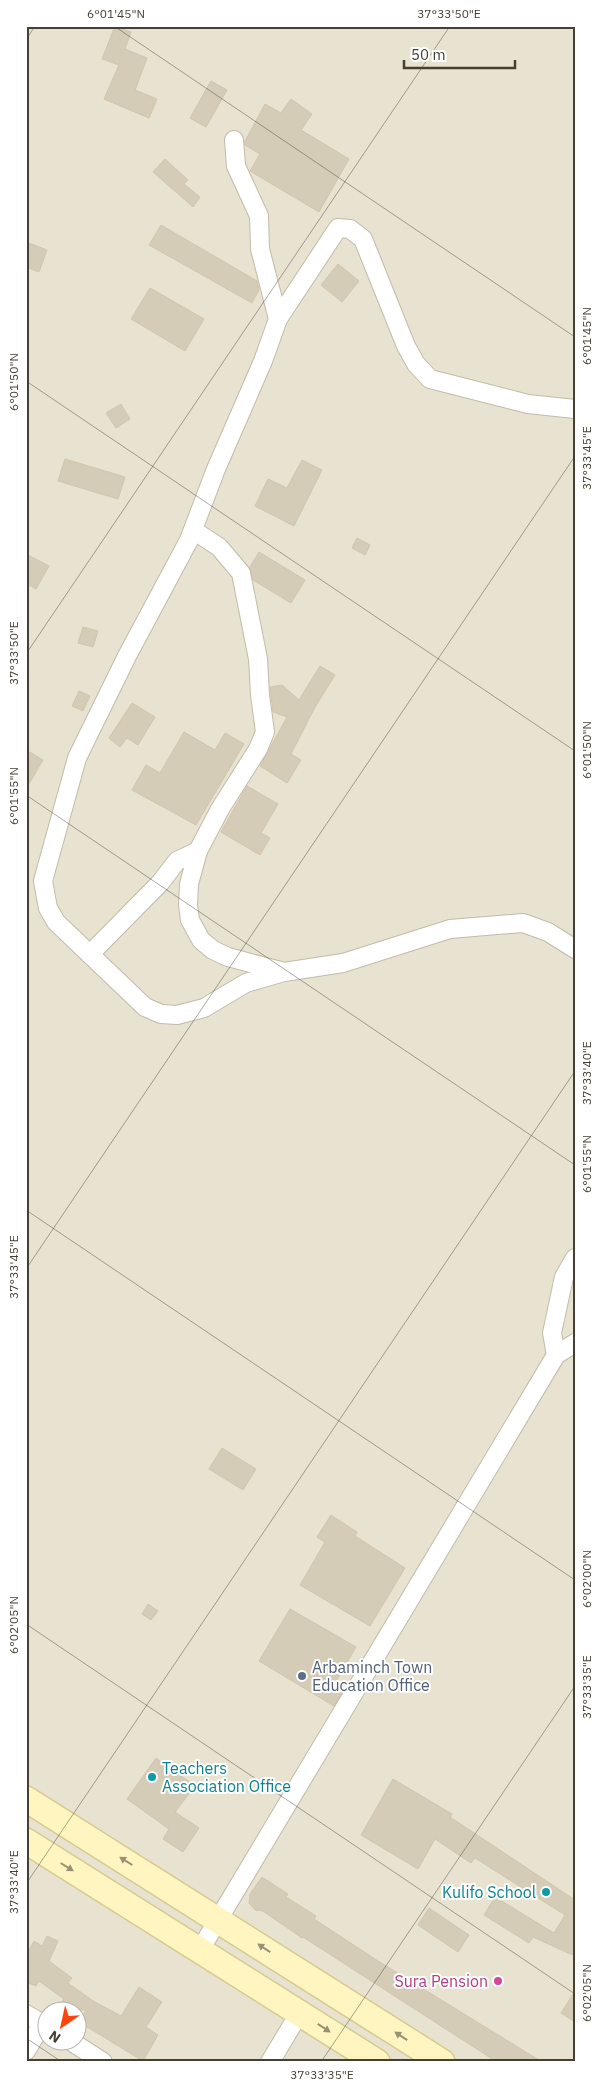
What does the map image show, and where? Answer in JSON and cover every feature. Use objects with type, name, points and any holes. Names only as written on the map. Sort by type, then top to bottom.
[{"type":"main road","points":[[26,1799],[442,2062]]},
{"type":"main road","points":[[26,1841],[377,2062]]},
{"type":"street","points":[[234,140],[236,166],[259,216],[260,249],[278,319]]},
{"type":"street","points":[[575,409],[528,404],[430,379],[416,364],[406,346],[363,239],[350,229],[338,228],[278,319],[263,362],[216,469],[193,530],[77,758],[42,881],[48,908],[56,922],[145,1007],[160,1014],[177,1015],[204,1008],[246,983],[284,972],[343,963],[450,929],[523,923],[548,932],[575,949]]},
{"type":"street","points":[[193,530],[219,546],[241,573],[258,659],[265,732],[258,749],[220,809],[198,851],[189,884],[188,905],[190,920],[201,940],[213,950],[228,957],[284,972]]},
{"type":"street","points":[[90,954],[160,883],[177,861],[198,851]]},
{"type":"street","points":[[556,1355],[552,1332],[564,1277],[575,1258]]},
{"type":"street","points":[[200,1950],[220,1920],[556,1355],[575,1344]]},
{"type":"street","points":[[270,2062],[300,2012]]},
{"type":"street","points":[[26,2014],[38,2021]]},
{"type":"street","points":[[26,2051],[38,2035]]},
{"type":"street","points":[[85,2050],[104,2062]]},
{"type":"shaded area","points":[[26,26],[575,26],[575,2062],[26,2062]]},
{"type":"building","points":[[115,26],[131,32],[125,49],[147,58],[135,90],[157,99],[149,118],[104,99],[119,65],[102,59]]},
{"type":"building","points":[[211,81],[227,90],[206,127],[190,118]]},
{"type":"building","points":[[291,99],[312,114],[301,130],[349,159],[319,212],[250,171],[260,154],[245,145],[245,141],[265,104],[281,113]]},
{"type":"building","points":[[165,159],[188,180],[184,184],[200,197],[193,207],[153,172]]},
{"type":"building","points":[[161,225],[257,281],[259,290],[252,303],[149,245]]},
{"type":"building","points":[[26,242],[47,250],[39,272],[26,267]]},
{"type":"building","points":[[338,264],[359,281],[342,302],[321,285]]},
{"type":"building","points":[[150,288],[204,319],[185,351],[131,319]]},
{"type":"building","points":[[121,404],[130,419],[116,428],[106,413]]},
{"type":"building","points":[[65,459],[125,477],[118,499],[58,481]]},
{"type":"building","points":[[302,460],[322,470],[294,526],[255,506],[268,479],[287,488]]},
{"type":"building","points":[[357,538],[370,545],[365,555],[352,548]]},
{"type":"building","points":[[259,552],[305,580],[291,603],[253,580],[250,567]]},
{"type":"building","points":[[26,554],[49,566],[36,589],[26,583]]},
{"type":"building","points":[[83,627],[98,631],[93,647],[78,643]]},
{"type":"building","points":[[320,666],[335,675],[315,707],[291,754],[301,760],[287,783],[260,766],[287,717],[273,712],[270,687],[282,685],[299,700]]},
{"type":"building","points":[[79,691],[90,696],[83,711],[72,706]]},
{"type":"building","points":[[132,703],[155,717],[138,745],[127,738],[120,747],[109,738]]},
{"type":"building","points":[[184,732],[215,750],[225,733],[244,744],[196,825],[132,790],[146,765],[160,773]]},
{"type":"building","points":[[26,750],[43,760],[26,789]]},
{"type":"building","points":[[247,786],[278,804],[261,833],[270,838],[260,855],[221,832]]},
{"type":"building","points":[[222,1448],[256,1469],[243,1490],[209,1469]]},
{"type":"building","points":[[331,1515],[357,1532],[355,1536],[405,1568],[370,1626],[300,1585],[325,1542],[317,1537]]},
{"type":"building","points":[[148,1604],[158,1611],[151,1620],[142,1614]]},
{"type":"building","points":[[290,1609],[356,1647],[334,1685],[343,1690],[334,1706],[259,1661]]},
{"type":"building","points":[[156,1758],[195,1786],[175,1812],[199,1828],[183,1852],[163,1839],[169,1829],[127,1799]]},
{"type":"building","points":[[393,1779],[452,1814],[450,1817],[575,1900],[575,1956],[533,1937],[529,1943],[484,1915],[495,1897],[554,1933],[565,1915],[475,1858],[471,1863],[435,1839],[418,1869],[361,1835]]},
{"type":"building","points":[[262,1877],[288,1894],[286,1897],[316,1916],[314,1919],[378,1961],[542,2062],[497,2062],[302,1938],[263,1911],[255,1910],[249,1903],[250,1894]]},
{"type":"building","points":[[429,1908],[469,1935],[458,1952],[418,1925]]},
{"type":"building","points":[[47,1936],[58,1941],[49,1961],[72,1978],[68,1983],[93,2001],[121,2016],[139,1987],[162,2002],[146,2027],[158,2035],[143,2061],[88,2027],[88,2000],[63,2000],[39,1981],[36,1986],[26,1982],[26,1956],[34,1941],[42,1946]]},
{"type":"building","points":[[575,1991],[575,2022],[561,2013]]},
{"type":"place","name":"Arbaminch Town Education Office","points":[[302,1676]]},
{"type":"place","name":"Teachers Association Office","points":[[152,1777]]},
{"type":"place","name":"Kulifo School","points":[[546,1892]]},
{"type":"place","name":"Sura Pension","points":[[498,1981]]}]
